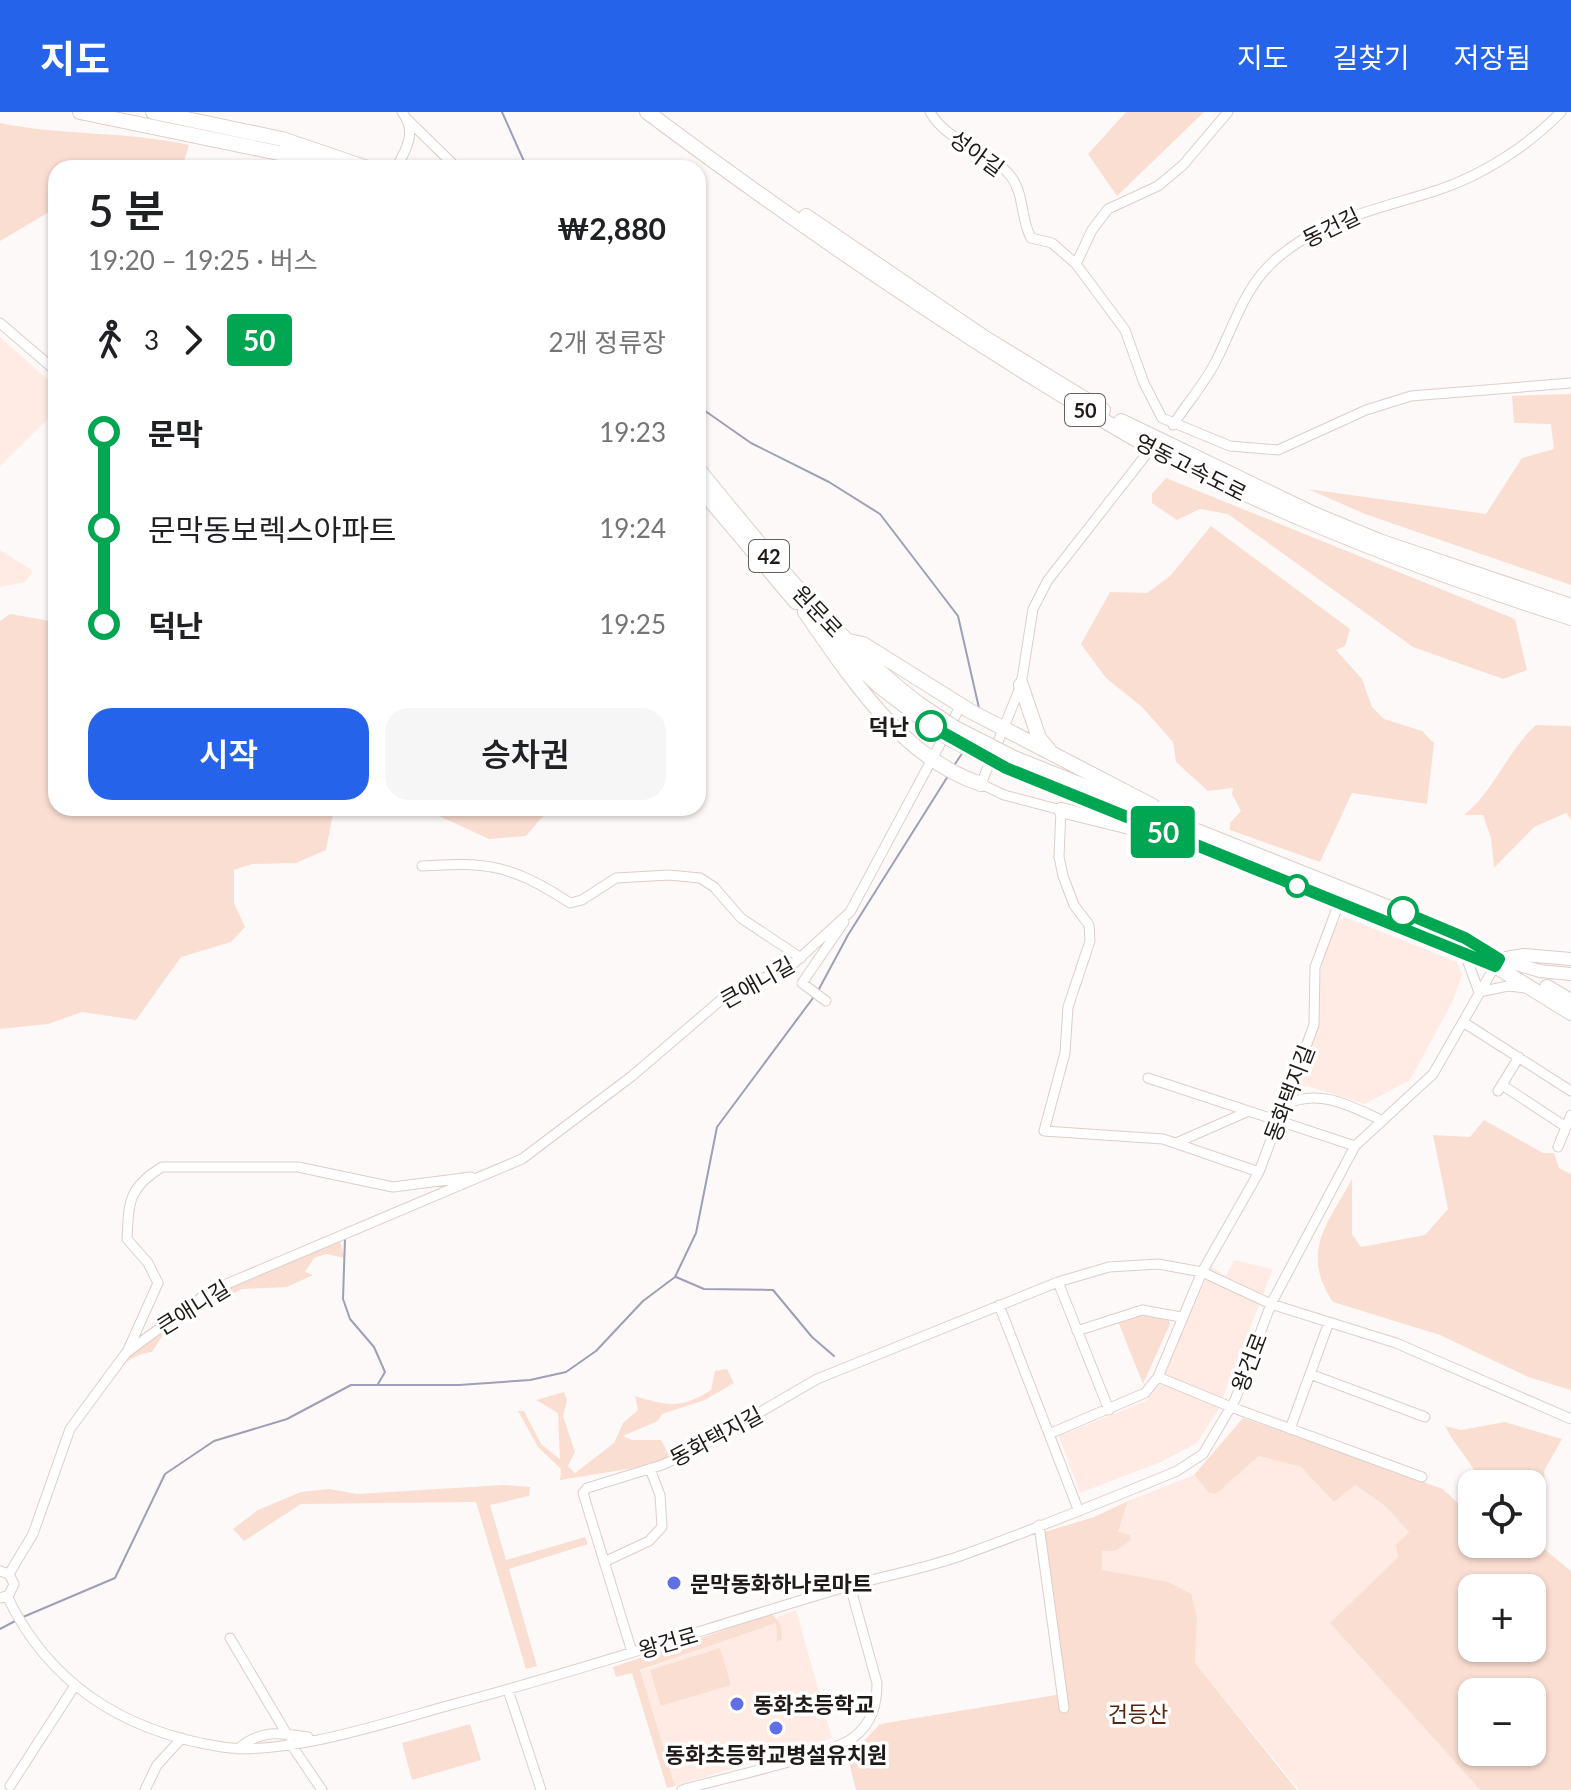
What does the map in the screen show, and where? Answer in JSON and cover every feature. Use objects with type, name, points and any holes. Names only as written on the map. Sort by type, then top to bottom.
[{"type":"highway","points":[[80,112],[313,160]]},
{"type":"highway","points":[[153,112],[282,139],[344,160]]},
{"type":"highway","name":"영동고속도로","points":[[647,112],[877,279],[979,346],[1158,452],[1333,533],[1476,588],[1571,618]]},
{"type":"highway","name":"영동고속도로","points":[[663,112],[985,338],[1116,418],[1366,535],[1571,606]]},
{"type":"highway","name":"원문로","points":[[706,479],[812,607],[916,708]]},
{"type":"highway","name":"원문로","points":[[706,495],[847,657],[916,708]]},
{"type":"highway","points":[[805,612],[868,697],[936,764],[981,784]]},
{"type":"highway","points":[[844,640],[863,644],[998,726],[1159,809],[1174,830]]},
{"type":"highway","points":[[1021,685],[1039,738],[1054,756]]},
{"type":"highway","name":"42","points":[[916,708],[950,739],[1341,896],[1464,953],[1497,962],[1571,1001]]},
{"type":"highway","points":[[1061,810],[1174,830]]},
{"type":"highway","points":[[1363,897],[1379,889]]},
{"type":"highway","name":"42","points":[[1341,896],[1363,897],[1465,938],[1571,1013]]},
{"type":"main road","points":[[1497,962],[1524,955],[1571,959]]},
{"type":"main road","points":[[1497,962],[1571,974]]},
{"type":"street","name":"성아길","points":[[930,112],[952,138],[989,156],[1013,180],[1031,238],[1052,243],[1076,264],[1125,330],[1144,383],[1162,418],[1173,425]]},
{"type":"street","points":[[1076,264],[1092,230],[1108,209],[1119,201],[1158,186],[1183,165],[1228,112]]},
{"type":"street","name":"동건길","points":[[1173,425],[1216,361],[1246,294],[1274,261],[1309,234],[1358,213],[1440,189],[1489,165],[1536,137],[1561,112]]},
{"type":"street","points":[[400,160],[411,136],[405,116]]},
{"type":"street","points":[[405,116],[449,160]]},
{"type":"street","points":[[0,323],[48,364]]},
{"type":"street","points":[[1173,425],[1230,446],[1278,450],[1329,430],[1366,410],[1411,396],[1571,383]]},
{"type":"street","points":[[1145,456],[1048,580],[1033,609],[1021,685],[998,726],[981,784],[1004,795],[1061,810],[1059,857],[1063,876],[1074,905],[1089,925],[1090,941],[1068,1007],[1065,1053],[1044,1131],[1163,1139],[1259,1172]]},
{"type":"street","name":"큰애니길","points":[[126,1353],[210,1291],[484,1175],[535,1150],[632,1076],[729,993],[791,966],[850,912],[966,708]]},
{"type":"street","points":[[422,866],[488,864],[522,873],[570,903],[582,900],[616,878],[669,875],[700,878],[714,887],[741,918],[801,958]]},
{"type":"street","name":"동화택지길","points":[[1158,1377],[1202,1272],[1259,1172],[1314,1025],[1315,967],[1341,896]]},
{"type":"street","points":[[824,1000],[802,983],[850,912]]},
{"type":"street","points":[[1464,953],[1479,992],[1508,986],[1534,989]]},
{"type":"street","name":"왕건로","points":[[4,1597],[74,1687],[96,1704],[122,1718],[182,1738],[238,1749],[315,1739],[508,1690],[851,1586],[961,1556],[1177,1471],[1203,1454],[1231,1407],[1271,1304],[1355,1146],[1433,1074],[1497,962]]},
{"type":"street","points":[[1463,1022],[1571,1091]]},
{"type":"street","points":[[1519,1057],[1500,1088],[1566,1127]]},
{"type":"street","points":[[1148,1078],[1355,1146]]},
{"type":"street","points":[[1284,1105],[1298,1098],[1316,1096],[1347,1104],[1381,1120]]},
{"type":"street","points":[[1176,1143],[1249,1111]]},
{"type":"street","points":[[1558,1147],[1571,1115]]},
{"type":"street","name":"큰애니길","points":[[4,1572],[33,1534],[70,1429],[126,1353],[158,1283],[148,1263],[127,1239],[129,1198],[144,1178],[162,1167],[298,1167],[393,1187],[484,1175]]},
{"type":"street","name":"동화택지길","points":[[632,1652],[583,1493],[598,1483],[650,1469],[697,1449],[817,1379],[1058,1282],[1109,1267],[1158,1264],[1202,1272],[1271,1304]]},
{"type":"street","points":[[1058,1282],[1109,1410]]},
{"type":"street","name":"왕건로","points":[[1271,1304],[1396,1343],[1571,1419]]},
{"type":"street","points":[[999,1305],[1078,1509]]},
{"type":"street","points":[[1077,1331],[1142,1310],[1181,1317]]},
{"type":"street","points":[[1290,1429],[1329,1322]]},
{"type":"street","points":[[1310,1374],[1425,1417]]},
{"type":"street","points":[[1049,1434],[1145,1393],[1158,1377],[1422,1477]]},
{"type":"street","points":[[604,1562],[649,1541],[662,1527],[660,1495],[650,1469]]},
{"type":"street","points":[[1039,1525],[1064,1708]]},
{"type":"street","points":[[4,1572],[14,1584],[4,1597]]},
{"type":"street","points":[[682,1790],[842,1744],[865,1725],[877,1701],[877,1683],[847,1575]]},
{"type":"street","points":[[230,1638],[285,1731]]},
{"type":"street","points":[[10,1786],[74,1687]]},
{"type":"street","points":[[508,1690],[541,1790]]},
{"type":"street","points":[[238,1749],[255,1737],[285,1731],[315,1739]]},
{"type":"street","points":[[145,1790],[157,1765],[182,1738]]},
{"type":"street","points":[[290,1743],[322,1790]]},
{"type":"shaded area","points":[[0,337],[48,380],[48,419],[0,466]]},
{"type":"shaded area","points":[[0,550],[33,571],[25,582],[0,587]]},
{"type":"shaded area","points":[[1344,917],[1457,962],[1462,975],[1452,1003],[1410,1080],[1365,1104],[1307,1086],[1292,1093],[1317,1028],[1318,986],[1325,947],[1336,924]]},
{"type":"shaded area","points":[[1234,1260],[1273,1269],[1218,1410],[1197,1443],[1161,1462],[1080,1493],[1059,1436],[1146,1401],[1160,1384],[1211,1267],[1226,1276]]},
{"type":"shaded area","points":[[1259,1456],[1301,1467],[1334,1502],[1354,1485],[1385,1506],[1409,1532],[1398,1557],[1330,1623],[1480,1790],[1299,1790],[1195,1663],[1197,1618],[1102,1570],[1102,1551],[1118,1532],[1128,1501],[1194,1475],[1209,1493],[1216,1494]]},
{"type":"shaded area","name":"동화초등학교","points":[[796,1610],[832,1738],[675,1786],[640,1671],[774,1623],[778,1617]]},
{"type":"green space","points":[[1126,112],[1204,112],[1117,196],[1088,154]]},
{"type":"green space","points":[[0,123],[142,137],[189,145],[184,160],[48,160],[48,213],[0,241]]},
{"type":"green space","points":[[1571,394],[1571,585],[1365,514],[1308,489],[1486,514],[1522,458],[1554,449],[1551,424],[1514,423],[1512,396]]},
{"type":"green space","points":[[1166,478],[1515,619],[1527,670],[1503,679],[1413,647],[1228,514],[1200,509],[1177,520],[1152,503],[1152,494]]},
{"type":"green space","points":[[1211,526],[1350,629],[1345,646],[1336,650],[1362,679],[1372,707],[1384,719],[1422,731],[1434,743],[1427,804],[1352,793],[1320,862],[1230,830],[1230,823],[1241,811],[1232,794],[1233,788],[1208,791],[1176,762],[1173,742],[1142,707],[1106,678],[1081,644],[1110,592],[1147,593],[1170,576]]},
{"type":"green space","points":[[10,614],[48,621],[48,816],[332,816],[326,850],[296,863],[252,864],[234,870],[234,903],[245,927],[231,942],[181,957],[136,1020],[82,1012],[48,1024],[0,1029],[0,621]]},
{"type":"green space","points":[[1536,725],[1571,726],[1571,819],[1566,813],[1534,827],[1494,868],[1491,838],[1483,815],[1464,815],[1484,794]]},
{"type":"green space","points":[[439,816],[543,816],[526,836],[489,839]]},
{"type":"green space","points":[[1484,1120],[1543,1153],[1554,1153],[1559,1168],[1571,1174],[1571,1390],[1528,1377],[1440,1335],[1333,1302],[1323,1284],[1318,1253],[1321,1239],[1352,1179],[1352,1234],[1361,1247],[1425,1235],[1448,1209],[1433,1135],[1470,1137]]},
{"type":"green space","points":[[340,1241],[345,1258],[326,1254],[314,1258],[305,1272],[313,1275],[287,1287],[242,1289],[204,1308],[193,1309],[182,1321],[172,1321],[152,1352],[134,1357],[88,1397],[135,1346],[184,1307],[250,1274]]},
{"type":"green space","points":[[1150,1314],[1168,1318],[1170,1324],[1143,1384],[1117,1319]]},
{"type":"green space","points":[[727,1369],[734,1383],[705,1400],[662,1414],[658,1421],[623,1436],[632,1440],[661,1440],[671,1458],[628,1469],[560,1480],[561,1469],[538,1447],[518,1411],[524,1411],[541,1444],[560,1459],[558,1413],[536,1400],[564,1392],[567,1400],[563,1416],[575,1452],[568,1466],[575,1473],[614,1443],[623,1423],[638,1410],[635,1396],[665,1404],[683,1403],[711,1390],[715,1371]]},
{"type":"green space","points":[[1243,1418],[1443,1489],[1458,1503],[1458,1558],[1546,1558],[1546,1550],[1571,1571],[1571,1790],[1480,1790],[1458,1766],[1546,1766],[1546,1678],[1458,1678],[1458,1766],[1330,1623],[1398,1557],[1396,1545],[1409,1532],[1385,1506],[1355,1485],[1334,1502],[1301,1467],[1259,1456],[1216,1494],[1209,1493],[1194,1475]]},
{"type":"green space","points":[[1505,1422],[1562,1439],[1545,1470],[1473,1470],[1445,1426],[1461,1430]]},
{"type":"green space","points":[[503,1485],[530,1487],[529,1496],[490,1505],[506,1560],[585,1537],[588,1544],[509,1569],[537,1666],[526,1669],[476,1502],[301,1504],[244,1541],[233,1529],[258,1510],[301,1492],[329,1489],[357,1494]]},
{"type":"green space","name":"건등산","points":[[1128,1501],[1118,1532],[1130,1535],[1131,1540],[1115,1551],[1102,1551],[1102,1570],[1168,1582],[1191,1594],[1197,1618],[1195,1663],[1297,1790],[856,1790],[846,1751],[862,1743],[880,1724],[1062,1694],[1041,1533],[1094,1517]]},
{"type":"green space","points":[[773,1614],[781,1626],[782,1639],[777,1642],[776,1623],[640,1670],[675,1786],[667,1788],[632,1673],[616,1677],[613,1667]]},
{"type":"green space","points":[[720,1648],[731,1685],[661,1706],[650,1670]]},
{"type":"green space","points":[[470,1724],[481,1760],[412,1780],[402,1743]]},
{"type":"waterway","points":[[502,112],[523,160]]},
{"type":"waterway","points":[[706,412],[751,443],[829,482],[880,514],[958,616],[979,708]]},
{"type":"waterway","points":[[953,767],[963,752]]},
{"type":"waterway","points":[[819,989],[848,935],[948,776]]},
{"type":"waterway","points":[[23,1617],[115,1578],[165,1474],[214,1441],[287,1419],[351,1385],[459,1385],[530,1380],[566,1372],[596,1351],[643,1301],[675,1277],[696,1233],[717,1127],[813,998]]},
{"type":"waterway","points":[[345,1238],[343,1299],[350,1319],[374,1347],[385,1372],[378,1384]]},
{"type":"waterway","points":[[676,1277],[704,1289],[773,1290],[812,1337],[834,1356]]},
{"type":"waterway","points":[[0,1629],[17,1620]]},
{"type":"bus line","name":"50","points":[[931,726],[1006,768],[1144,825],[1495,966],[1499,959],[1465,938],[1403,912]]},
{"type":"place","name":"덕난","points":[[931,726]]},
{"type":"place","name":"문막동화하나로마트","points":[[674,1583]]},
{"type":"place","name":"동화초등학교","points":[[737,1704]]},
{"type":"place","name":"동화초등학교병설유치원","points":[[776,1728]]}]
